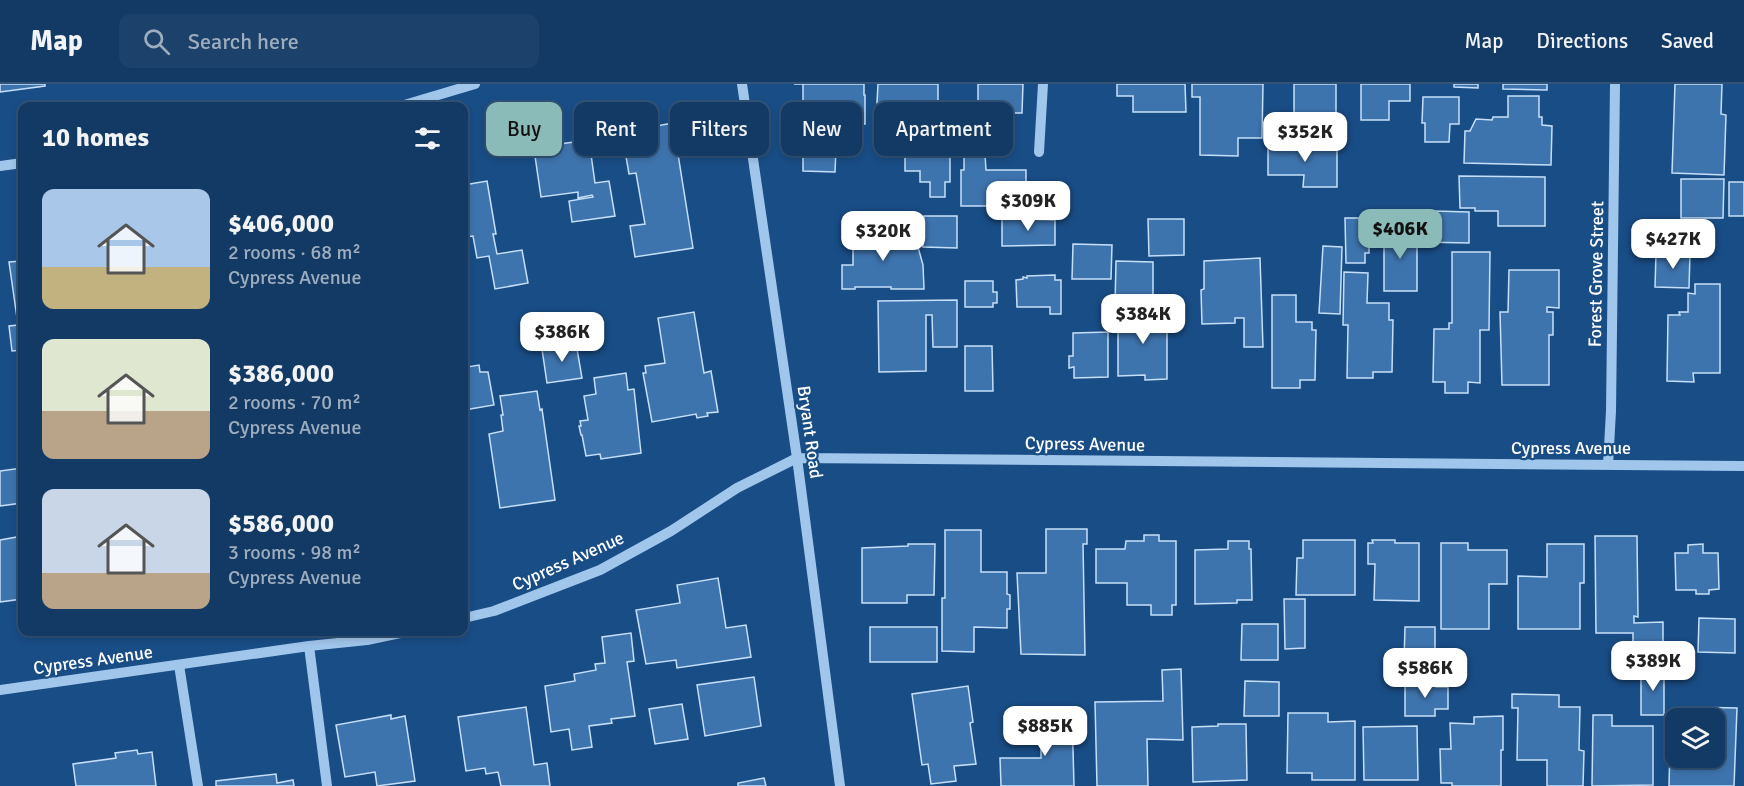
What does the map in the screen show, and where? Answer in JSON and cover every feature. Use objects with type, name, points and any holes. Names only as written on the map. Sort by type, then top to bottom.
[{"type":"street","points":[[414,102],[475,84]]},
{"type":"street","name":"Bryant Road","points":[[742,84],[797,458],[840,786]]},
{"type":"street","points":[[1039,152],[1043,84]]},
{"type":"street","name":"Forest Grove Street","points":[[1608,465],[1611,411],[1615,84]]},
{"type":"street","points":[[0,166],[18,164]]},
{"type":"street","name":"Cypress Avenue","points":[[468,617],[494,611],[600,570],[671,531],[737,488],[797,458],[1744,466]]},
{"type":"street","name":"Cypress Avenue","points":[[0,690],[386,636]]},
{"type":"street","points":[[309,646],[327,786]]},
{"type":"street","points":[[179,664],[198,786]]},
{"type":"building","points":[[0,84],[45,84],[45,86],[0,92]]},
{"type":"building","points":[[803,84],[864,84],[865,124],[862,124],[862,102],[803,102]]},
{"type":"building","points":[[878,84],[938,84],[938,102],[877,102]]},
{"type":"building","points":[[978,84],[1023,84],[1022,113],[1013,113],[1013,102],[978,102]]},
{"type":"building","points":[[1117,84],[1185,84],[1186,112],[1133,112],[1133,96],[1117,96]]},
{"type":"building","points":[[1192,84],[1263,84],[1262,138],[1238,138],[1238,156],[1200,155],[1200,97],[1192,97]]},
{"type":"building","points":[[1294,84],[1336,84],[1336,138],[1303,138],[1302,124],[1294,124]]},
{"type":"building","points":[[1361,84],[1410,84],[1410,101],[1389,101],[1389,120],[1361,120]]},
{"type":"building","points":[[1454,84],[1478,84],[1478,88],[1454,87]]},
{"type":"building","points":[[1503,84],[1547,84],[1547,90],[1503,89]]},
{"type":"building","points":[[1675,84],[1722,84],[1721,114],[1726,115],[1724,175],[1672,173]]},
{"type":"building","points":[[1508,96],[1539,96],[1539,117],[1542,117],[1542,125],[1552,126],[1551,165],[1464,163],[1465,131],[1470,131],[1476,119],[1492,120],[1493,117],[1508,117]]},
{"type":"building","points":[[1423,97],[1459,97],[1459,124],[1450,124],[1449,142],[1425,142],[1425,123],[1422,123]]},
{"type":"building","points":[[670,124],[670,156],[678,156],[693,248],[635,257],[630,226],[645,224],[636,173],[629,174],[626,156],[658,156],[658,126]]},
{"type":"building","points":[[574,142],[574,156],[591,156],[595,183],[609,181],[615,216],[572,222],[569,201],[593,197],[592,195],[578,198],[578,192],[541,197],[535,156],[562,156],[562,144]]},
{"type":"building","points":[[1268,144],[1337,145],[1337,187],[1303,187],[1304,175],[1268,175]]},
{"type":"building","points":[[803,156],[836,156],[835,172],[803,171]]},
{"type":"building","points":[[905,156],[950,156],[950,182],[945,182],[945,197],[930,197],[930,182],[920,182],[920,171],[905,171]]},
{"type":"building","points":[[964,156],[985,156],[986,170],[1026,170],[1026,206],[961,206],[961,170],[964,170]]},
{"type":"building","points":[[1459,176],[1545,177],[1545,226],[1498,226],[1498,211],[1475,211],[1475,208],[1460,208]]},
{"type":"building","points":[[1681,179],[1724,179],[1723,218],[1681,218]]},
{"type":"building","points":[[487,181],[497,254],[522,250],[528,283],[495,289],[489,256],[477,258],[473,236],[468,237],[468,184]]},
{"type":"building","points":[[1729,182],[1744,182],[1744,216],[1729,216]]},
{"type":"building","points":[[1434,211],[1469,212],[1469,243],[1421,242],[1422,214],[1434,214]]},
{"type":"building","points":[[924,216],[957,216],[957,248],[923,247]]},
{"type":"building","points":[[1002,218],[1055,220],[1055,245],[1002,246]]},
{"type":"building","points":[[1345,218],[1369,218],[1369,253],[1365,253],[1365,263],[1346,263]]},
{"type":"building","points":[[1148,219],[1184,219],[1184,255],[1149,256]]},
{"type":"building","points":[[880,227],[895,227],[896,236],[918,247],[923,265],[924,289],[855,287],[855,289],[842,289],[842,265],[853,265],[853,231],[875,231],[875,237],[881,237]]},
{"type":"building","points":[[1384,229],[1417,229],[1417,291],[1384,291]]},
{"type":"building","points":[[1073,244],[1112,245],[1111,279],[1072,279]]},
{"type":"building","points":[[1323,246],[1342,247],[1340,314],[1319,313]]},
{"type":"building","points":[[1452,252],[1490,252],[1489,330],[1480,330],[1480,383],[1468,382],[1468,393],[1445,393],[1445,382],[1433,382],[1434,329],[1449,329],[1449,323],[1452,323]]},
{"type":"building","points":[[1656,253],[1690,254],[1689,288],[1655,287]]},
{"type":"building","points":[[1260,258],[1263,347],[1244,347],[1244,318],[1235,318],[1235,323],[1202,324],[1201,290],[1204,289],[1204,261]]},
{"type":"building","points":[[18,261],[18,325],[9,262]]},
{"type":"building","points":[[1116,261],[1153,262],[1153,306],[1115,306]]},
{"type":"building","points":[[1509,270],[1559,270],[1559,308],[1547,307],[1547,312],[1553,312],[1553,335],[1549,335],[1549,385],[1502,385],[1500,312],[1508,312]]},
{"type":"building","points":[[1344,272],[1368,273],[1367,303],[1389,303],[1389,320],[1393,320],[1392,372],[1373,372],[1373,378],[1347,378],[1348,325],[1343,325]]},
{"type":"building","points":[[1055,275],[1055,280],[1061,280],[1061,314],[1050,314],[1050,307],[1017,307],[1016,280],[1027,278],[1027,276]]},
{"type":"building","points":[[965,281],[993,281],[993,292],[997,292],[997,303],[993,303],[993,307],[965,307]]},
{"type":"building","points":[[1695,284],[1720,284],[1720,373],[1693,373],[1694,382],[1667,381],[1668,315],[1688,312],[1688,293],[1695,294]]},
{"type":"building","points":[[1272,295],[1296,295],[1296,322],[1312,322],[1312,330],[1316,330],[1315,380],[1300,380],[1300,388],[1272,388]]},
{"type":"building","points":[[957,300],[957,347],[933,347],[932,315],[926,315],[926,371],[879,372],[878,301]]},
{"type":"building","points":[[1153,305],[1164,305],[1164,315],[1167,315],[1167,379],[1145,380],[1145,375],[1118,376],[1118,314],[1153,314]]},
{"type":"building","points":[[694,312],[704,373],[711,371],[718,412],[707,413],[708,416],[697,418],[696,414],[652,422],[643,373],[646,373],[645,366],[665,363],[658,318]]},
{"type":"building","points":[[18,325],[18,350],[12,351],[9,326]]},
{"type":"building","points":[[1108,332],[1108,377],[1074,378],[1074,367],[1069,368],[1069,356],[1073,356],[1073,333]]},
{"type":"building","points":[[576,343],[582,378],[547,383],[542,349]]},
{"type":"building","points":[[965,346],[992,346],[993,391],[965,391]]},
{"type":"building","points":[[479,365],[480,372],[488,372],[494,405],[468,409],[468,367]]},
{"type":"building","points":[[626,373],[628,390],[634,389],[641,453],[601,459],[600,454],[586,456],[579,426],[581,426],[580,421],[588,420],[584,396],[596,394],[594,378]]},
{"type":"building","points":[[537,391],[540,410],[542,409],[555,500],[500,508],[489,434],[503,431],[500,396]]},
{"type":"building","points":[[18,469],[18,504],[0,506],[0,471]]},
{"type":"building","points":[[1046,529],[1087,529],[1087,544],[1083,544],[1085,655],[1021,654],[1017,573],[1046,573]]},
{"type":"building","points":[[945,530],[981,530],[981,572],[1007,572],[1010,609],[1007,609],[1007,628],[974,627],[974,652],[942,651]]},
{"type":"building","points":[[1144,535],[1159,535],[1159,541],[1176,541],[1176,605],[1172,605],[1172,615],[1151,615],[1151,605],[1127,605],[1127,583],[1096,583],[1096,549],[1125,549],[1126,541],[1144,541]]},
{"type":"building","points":[[1595,536],[1637,536],[1638,617],[1634,616],[1634,623],[1663,622],[1663,666],[1633,666],[1633,633],[1596,633]]},
{"type":"building","points":[[17,537],[18,600],[0,602],[0,540]]},
{"type":"building","points":[[1303,540],[1355,540],[1355,595],[1296,595],[1297,558],[1303,558]]},
{"type":"building","points":[[1372,540],[1419,543],[1419,601],[1374,600],[1375,564],[1368,564],[1368,543],[1373,543]]},
{"type":"building","points":[[1228,541],[1249,541],[1252,600],[1237,600],[1237,603],[1195,604],[1195,550],[1228,549]]},
{"type":"building","points":[[1441,543],[1468,543],[1468,550],[1507,550],[1507,584],[1489,584],[1489,629],[1441,629]]},
{"type":"building","points":[[908,544],[935,544],[934,595],[907,595],[907,603],[862,603],[862,548],[908,546]]},
{"type":"building","points":[[1547,544],[1584,544],[1584,583],[1580,583],[1580,629],[1518,629],[1518,576],[1547,577]]},
{"type":"building","points":[[1703,544],[1703,553],[1718,553],[1719,589],[1709,590],[1709,594],[1696,594],[1696,590],[1676,590],[1675,553],[1688,553],[1688,545]]},
{"type":"building","points":[[718,578],[726,628],[746,625],[751,657],[677,668],[676,660],[646,664],[636,610],[680,603],[677,585]]},
{"type":"building","points":[[1284,599],[1305,599],[1305,648],[1285,649]]},
{"type":"building","points":[[1699,618],[1735,619],[1735,653],[1698,652]]},
{"type":"building","points":[[1242,624],[1278,624],[1278,660],[1241,660]]},
{"type":"building","points":[[870,627],[937,627],[937,662],[870,662]]},
{"type":"building","points":[[1405,627],[1435,627],[1435,661],[1404,661]]},
{"type":"building","points":[[631,633],[634,661],[627,662],[635,716],[611,719],[612,723],[589,726],[592,747],[572,750],[569,729],[551,732],[545,686],[575,681],[574,674],[596,670],[595,664],[605,663],[602,637]]},
{"type":"building","points":[[1652,668],[1664,668],[1664,715],[1641,715],[1641,671],[1652,671]]},
{"type":"building","points":[[1181,669],[1183,740],[1147,739],[1148,786],[1097,786],[1095,702],[1163,701],[1162,670]]},
{"type":"building","points":[[754,677],[761,726],[705,736],[697,685]]},
{"type":"building","points":[[1245,681],[1279,682],[1279,716],[1244,716]]},
{"type":"building","points":[[1405,683],[1436,683],[1436,687],[1448,687],[1448,709],[1435,709],[1435,716],[1405,716]]},
{"type":"building","points":[[968,686],[976,764],[954,766],[956,781],[931,784],[928,764],[922,765],[912,694]]},
{"type":"building","points":[[1512,694],[1559,695],[1559,707],[1580,707],[1579,750],[1584,751],[1583,786],[1547,786],[1547,760],[1517,760],[1518,708],[1512,708]]},
{"type":"building","points":[[682,704],[688,739],[655,744],[649,709]]},
{"type":"building","points":[[526,707],[534,765],[547,763],[550,786],[501,786],[498,772],[486,774],[485,768],[466,771],[458,717]]},
{"type":"building","points":[[1692,707],[1737,708],[1734,786],[1669,786],[1669,768],[1725,768],[1725,708]]},
{"type":"building","points":[[1072,712],[1074,786],[1001,786],[1000,758],[1041,758],[1041,713]]},
{"type":"building","points":[[1288,713],[1328,713],[1328,722],[1355,721],[1355,780],[1312,780],[1312,773],[1287,773]]},
{"type":"building","points":[[391,715],[391,719],[405,716],[415,781],[377,786],[375,772],[345,777],[336,725]]},
{"type":"building","points":[[1593,715],[1612,715],[1612,726],[1653,726],[1653,785],[1592,786]]},
{"type":"building","points":[[1503,716],[1501,786],[1452,786],[1452,783],[1441,783],[1440,749],[1451,749],[1450,723],[1474,724],[1474,717]]},
{"type":"building","points":[[1218,724],[1246,724],[1247,780],[1193,782],[1192,727],[1218,726]]},
{"type":"building","points":[[1417,726],[1418,780],[1364,780],[1363,727]]},
{"type":"building","points":[[137,750],[138,754],[152,752],[156,786],[76,786],[73,764],[116,758],[115,753]]},
{"type":"building","points":[[276,774],[277,783],[293,780],[294,786],[216,786],[216,781]]},
{"type":"building","points":[[764,778],[766,786],[738,786],[738,783]]}]
